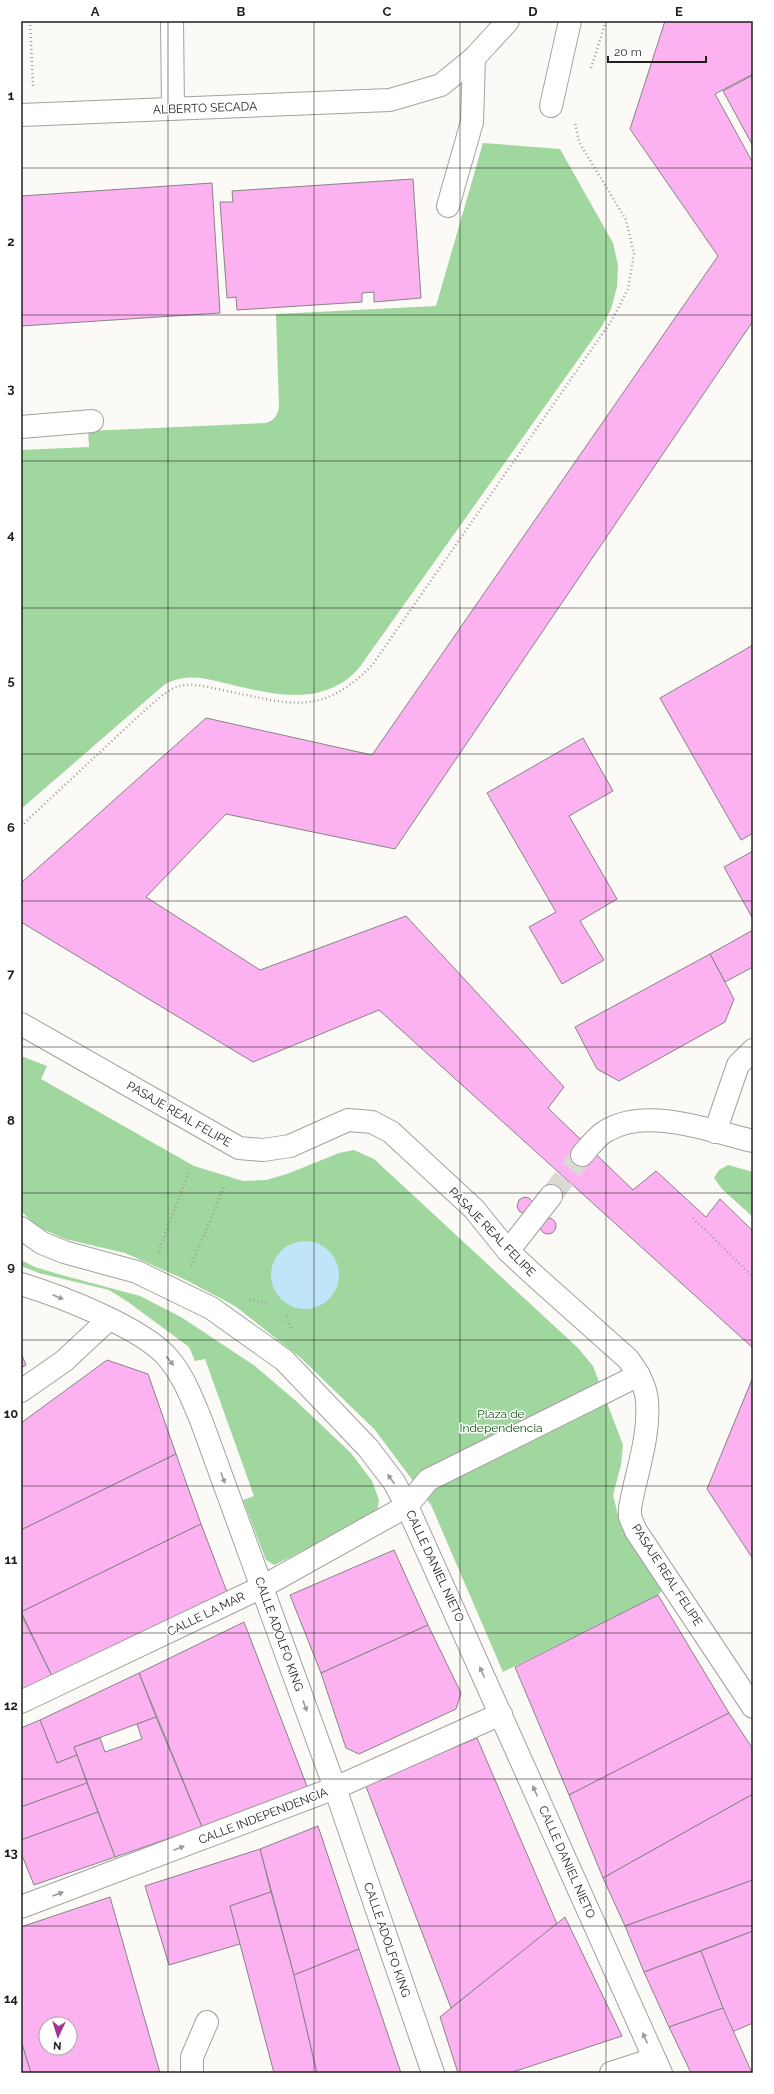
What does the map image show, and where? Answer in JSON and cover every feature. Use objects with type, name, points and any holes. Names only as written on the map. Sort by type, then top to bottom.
[{"type":"street","points":[[172,21],[174,109]]},
{"type":"street","name":"ALBERTO SECADA","points":[[28,115],[390,100],[441,85],[474,58],[508,21]]},
{"type":"street","points":[[551,106],[570,21]]},
{"type":"street","points":[[448,206],[472,122],[474,58]]},
{"type":"street","points":[[21,427],[92,421]]},
{"type":"street","name":"PASAJE REAL FELIPE","points":[[21,1024],[239,1148],[263,1150],[290,1146],[348,1120],[372,1122],[391,1132],[474,1209],[508,1250],[628,1359],[639,1375],[647,1400],[647,1407],[644,1441],[630,1508],[630,1517],[636,1531],[753,1707]]},
{"type":"street","points":[[715,1132],[738,1065],[753,1050]]},
{"type":"street","points":[[582,1155],[606,1131],[644,1120],[668,1121],[753,1141]]},
{"type":"street","points":[[508,1250],[550,1196]]},
{"type":"street","name":"CALLE DANIEL NIETO","points":[[21,1228],[42,1244],[64,1252],[137,1272],[212,1308],[284,1360],[368,1448],[394,1482],[407,1506],[658,2066]]},
{"type":"street","name":"CALLE ADOLFO KING","points":[[21,1284],[45,1291],[109,1319],[140,1335],[168,1358],[186,1384],[202,1420],[336,1788],[433,2073]]},
{"type":"street","points":[[21,1391],[64,1361],[109,1319]]},
{"type":"street","points":[[407,1506],[428,1480],[639,1375]]},
{"type":"street","name":"CALLE LA MAR","points":[[21,1702],[262,1587],[407,1506]]},
{"type":"street","name":"CALLE INDEPENDENCIA","points":[[23,1902],[336,1788],[501,1714]]},
{"type":"street","points":[[192,2073],[192,2057],[207,2022]]},
{"type":"street","points":[[611,2073],[658,2066]]},
{"type":"path","points":[[28,115],[30,21]]},
{"type":"path","points":[[589,73],[606,21]]},
{"type":"path","points":[[21,826],[144,711],[178,686],[198,685],[291,703],[320,701],[346,689],[373,664],[612,320],[628,290],[634,254],[626,220],[579,142],[575,127],[576,116]]},
{"type":"path","points":[[157,1255],[189,1172]]},
{"type":"path","points":[[190,1270],[224,1187]]},
{"type":"path","points":[[693,1218],[753,1277]]},
{"type":"path","points":[[243,1298],[269,1304]]},
{"type":"green space","points":[[483,143],[560,149],[613,243],[618,265],[617,287],[611,309],[602,326],[359,668],[349,678],[329,689],[298,695],[267,692],[198,678],[178,679],[164,685],[21,809],[21,450],[89,447],[88,431],[266,423],[274,419],[279,407],[276,314],[436,306]]},
{"type":"green space","name":"Plaza de Independencia","points":[[21,1056],[47,1066],[41,1079],[194,1166],[243,1181],[266,1180],[287,1174],[339,1153],[354,1150],[374,1159],[578,1348],[593,1366],[623,1445],[621,1465],[613,1495],[618,1515],[663,1590],[658,1595],[503,1672],[431,1505],[375,1430],[301,1358],[235,1306],[186,1280],[125,1253],[65,1239],[38,1227],[24,1214],[21,1210]]},
{"type":"green space","points":[[728,1165],[753,1172],[753,1217],[722,1189],[714,1178],[719,1170]]},
{"type":"green space","points":[[21,1260],[35,1267],[58,1274],[140,1296],[181,1317],[255,1366],[296,1401],[351,1453],[372,1481],[379,1500],[377,1512],[357,1524],[274,1565],[266,1560],[243,1500],[254,1496],[205,1359],[195,1361],[189,1347],[128,1302],[109,1290],[39,1273],[21,1266]]},
{"type":"water","points":[[298,1241],[312,1241],[324,1247],[333,1256],[339,1268],[337,1288],[329,1299],[318,1307],[312,1309],[298,1309],[292,1307],[281,1299],[273,1288],[271,1282],[271,1268],[273,1262],[281,1251],[292,1243]]},
{"type":"building","points":[[665,21],[753,21],[753,74],[715,94],[753,163],[753,321],[395,849],[226,814],[146,897],[260,970],[406,916],[564,1087],[548,1108],[633,1190],[656,1171],[706,1217],[720,1199],[753,1231],[753,1348],[379,1010],[253,1062],[21,922],[21,883],[206,718],[372,755],[718,256],[630,129]]},
{"type":"building","points":[[753,75],[753,146],[723,91]]},
{"type":"building","points":[[413,179],[421,298],[374,302],[374,292],[362,293],[362,302],[237,310],[236,297],[227,298],[220,202],[233,202],[232,191]]},
{"type":"building","points":[[212,183],[220,313],[21,326],[21,196]]},
{"type":"building","points":[[753,645],[753,833],[741,840],[660,698]]},
{"type":"building","points":[[583,738],[613,791],[569,816],[617,899],[580,921],[604,960],[562,984],[529,927],[556,912],[487,793]]},
{"type":"building","points":[[753,851],[753,919],[724,867]]},
{"type":"building","points":[[753,930],[753,967],[725,982],[710,954]]},
{"type":"building","points":[[710,954],[734,999],[725,1022],[619,1081],[597,1069],[575,1027]]},
{"type":"building","points":[[524,1197],[529,1198],[533,1202],[524,1214],[519,1211],[517,1206],[519,1200]]},
{"type":"building","points":[[548,1218],[554,1220],[556,1226],[554,1232],[548,1234],[542,1232],[540,1226],[542,1220]]},
{"type":"building","points":[[21,1353],[26,1365],[21,1368]]},
{"type":"building","points":[[107,1360],[148,1374],[176,1454],[21,1530],[21,1423]]},
{"type":"building","points":[[753,1377],[753,1559],[707,1489]]},
{"type":"building","points":[[176,1454],[201,1524],[21,1612],[21,1530]]},
{"type":"building","points":[[201,1524],[227,1592],[52,1676],[21,1612]]},
{"type":"building","points":[[394,1550],[428,1625],[321,1673],[290,1595]]},
{"type":"building","points":[[658,1595],[729,1713],[569,1795],[515,1667]]},
{"type":"building","points":[[21,1614],[52,1676],[21,1690]]},
{"type":"building","points":[[244,1622],[308,1789],[202,1827],[139,1673]]},
{"type":"building","points":[[428,1625],[461,1693],[456,1709],[359,1754],[346,1748],[321,1673]]},
{"type":"building","points":[[139,1673],[156,1717],[74,1747],[77,1755],[57,1763],[40,1720]]},
{"type":"building","points":[[729,1713],[753,1749],[753,1794],[603,1878],[569,1795]]},
{"type":"building","points":[[156,1717],[202,1827],[115,1857],[74,1747],[100,1738],[105,1752],[142,1739],[137,1724]]},
{"type":"building","points":[[40,1720],[57,1763],[77,1755],[87,1783],[21,1807],[21,1728]]},
{"type":"building","points":[[477,1738],[557,1924],[451,2008],[365,1784]]},
{"type":"building","points":[[87,1783],[98,1812],[21,1840],[21,1807]]},
{"type":"building","points":[[753,1794],[753,1880],[625,1926],[603,1878]]},
{"type":"building","points":[[98,1812],[115,1857],[34,1885],[21,1853],[21,1840]]},
{"type":"building","points":[[318,1826],[359,1949],[294,1975],[260,1849]]},
{"type":"building","points":[[260,1849],[271,1892],[230,1906],[240,1944],[169,1965],[145,1886]]},
{"type":"building","points":[[753,1880],[753,1931],[644,1972],[625,1926]]},
{"type":"building","points":[[271,1892],[294,1975],[317,2073],[274,2073],[230,1906]]},
{"type":"building","points":[[110,1897],[160,2073],[31,2073],[21,2041],[21,1927]]},
{"type":"building","points":[[565,1917],[622,2036],[510,2073],[458,2073],[440,2017]]},
{"type":"building","points":[[753,1931],[753,2023],[732,2032],[701,1951]]},
{"type":"building","points":[[359,1949],[401,2073],[317,2073],[294,1975]]},
{"type":"building","points":[[701,1951],[723,2008],[669,2027],[644,1972]]},
{"type":"building","points":[[723,2008],[752,2073],[691,2073],[669,2027]]},
{"type":"building","points":[[21,2041],[31,2073],[21,2073]]},
{"type":"tunnel","points":[[551,1196],[582,1155]]}]
